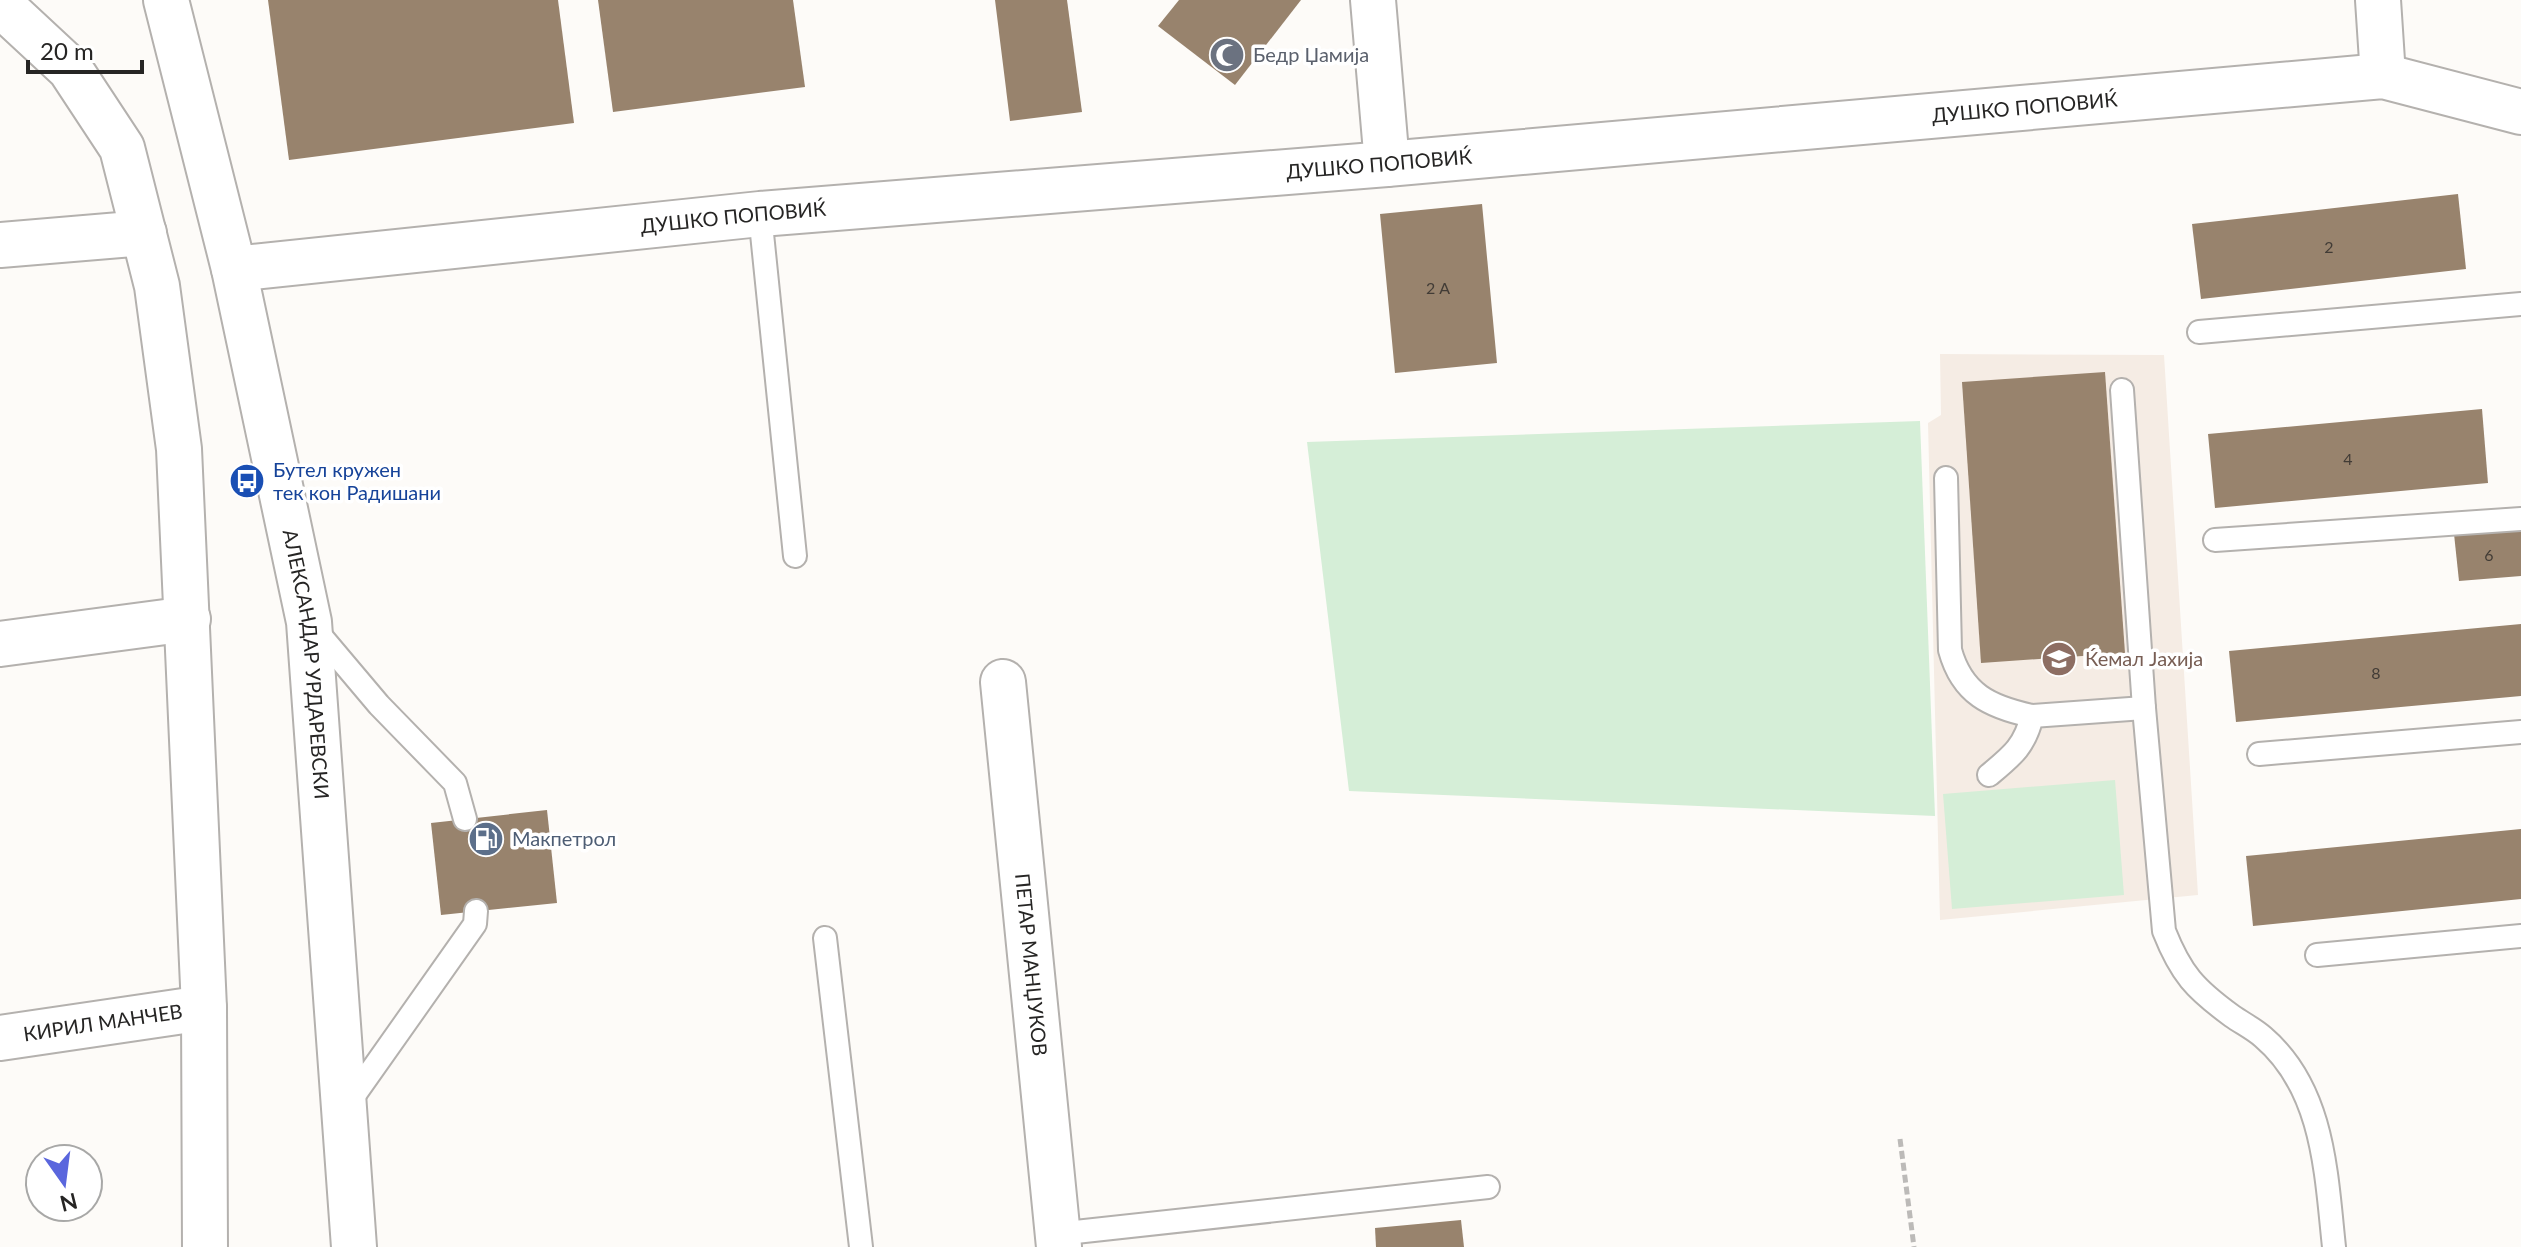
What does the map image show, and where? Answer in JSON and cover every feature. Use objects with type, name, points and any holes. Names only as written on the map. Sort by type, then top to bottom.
[{"type":"street","name":"АЛЕКСАНДАР УРДАРЕВСКИ","points":[[166,0],[234,269],[309,622],[354,1247]]},
{"type":"street","points":[[1373,0],[1387,164]]},
{"type":"street","points":[[2378,0],[2383,76]]},
{"type":"street","points":[[0,4],[70,69],[122,148],[157,286],[179,449],[188,619],[204,1008],[205,1247]]},
{"type":"street","name":"ДУШКО ПОПОВИЌ","points":[[234,269],[760,214],[1387,164],[2383,76],[2521,112]]},
{"type":"street","points":[[0,245],[144,233]]},
{"type":"street","points":[[0,644],[188,619]]},
{"type":"street","name":"ПЕТАР МАНЏУКОВ","points":[[1003,682],[1058,1240]]},
{"type":"street","name":"КИРИЛ МАНЧЕВ","points":[[0,1038],[204,1008]]},
{"type":"lane","points":[[760,214],[795,556]]},
{"type":"lane","points":[[2199,332],[2521,304]]},
{"type":"lane","points":[[2122,390],[2144,708],[2164,931],[2177,963],[2192,983],[2210,1000],[2262,1036],[2286,1060],[2304,1089],[2324,1155],[2334,1247]]},
{"type":"lane","points":[[1946,478],[1950,650],[1955,669],[1968,687],[1987,702],[2032,716],[2144,708]]},
{"type":"lane","points":[[2215,540],[2521,519]]},
{"type":"lane","points":[[309,622],[379,705],[455,783],[465,819]]},
{"type":"lane","points":[[1989,775],[2014,754],[2028,736],[2032,716]]},
{"type":"lane","points":[[2259,754],[2521,732]]},
{"type":"lane","points":[[345,1108],[475,924],[476,911]]},
{"type":"lane","points":[[2317,955],[2521,936]]},
{"type":"lane","points":[[825,938],[861,1247]]},
{"type":"lane","points":[[1058,1240],[1488,1187]]},
{"type":"path","points":[[1900,1139],[1914,1247]]},
{"type":"shaded area","name":"Ќемал Јахија","points":[[1940,354],[2164,355],[2198,895],[1940,920],[1928,423],[1941,415]]},
{"type":"green space","points":[[1920,421],[1935,816],[1349,791],[1307,442]]},
{"type":"green space","points":[[2115,780],[2124,895],[1952,909],[1943,794]]},
{"type":"building","points":[[268,0],[558,0],[574,123],[289,160]]},
{"type":"building","points":[[598,0],[793,0],[805,87],[613,112]]},
{"type":"building","points":[[995,0],[1067,0],[1082,112],[1010,121]]},
{"type":"building","name":"Бедр Џамија","points":[[1179,0],[1301,0],[1235,85],[1158,26]]},
{"type":"building","points":[[2458,194],[2466,269],[2201,299],[2192,224]]},
{"type":"building","points":[[1482,204],[1497,363],[1395,373],[1380,214]]},
{"type":"building","points":[[2105,372],[2125,653],[1981,663],[1962,382]]},
{"type":"building","points":[[2482,409],[2488,483],[2215,508],[2208,434]]},
{"type":"building","points":[[2521,528],[2521,576],[2459,581],[2454,534]]},
{"type":"building","points":[[2521,624],[2521,696],[2236,722],[2229,651]]},
{"type":"building","points":[[547,810],[557,903],[441,915],[431,823]]},
{"type":"building","points":[[2521,829],[2521,899],[2253,926],[2246,856]]},
{"type":"building","points":[[1461,1220],[1464,1247],[1376,1247],[1375,1228]]},
{"type":"place","name":"Бедр Џамија","points":[[1227,55]]},
{"type":"place","name":"Бутел кружен тек кон Радишани","points":[[247,481]]},
{"type":"place","name":"Ќемал Јахија","points":[[2059,659]]},
{"type":"place","name":"Макпетрол","points":[[486,839]]}]
